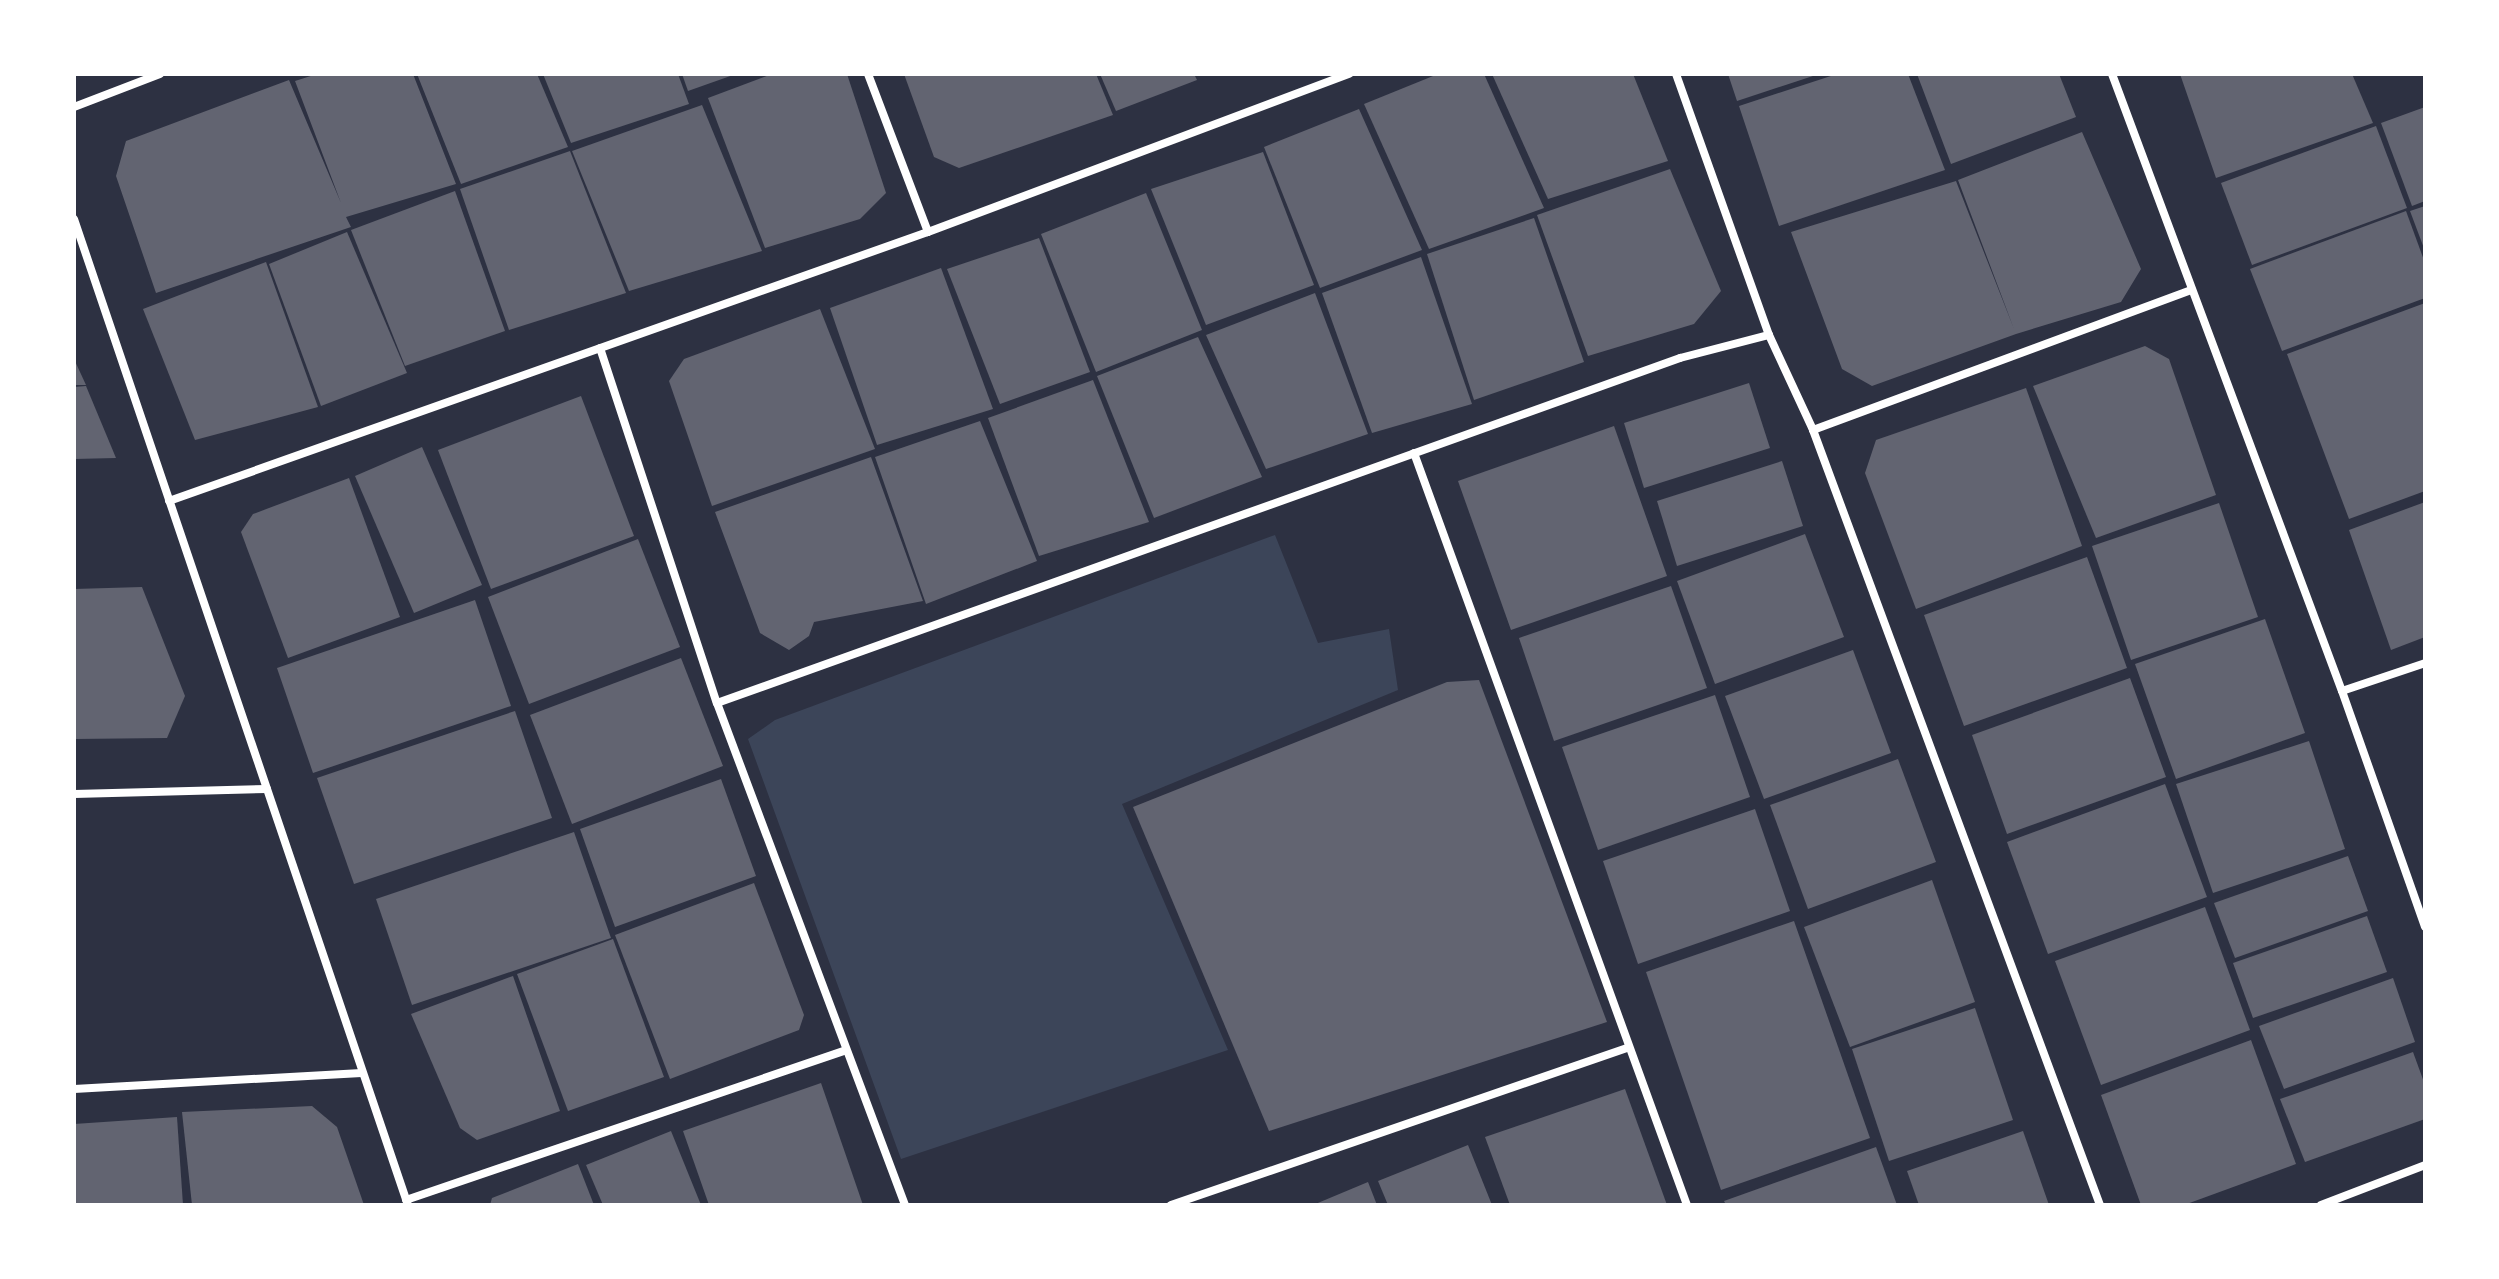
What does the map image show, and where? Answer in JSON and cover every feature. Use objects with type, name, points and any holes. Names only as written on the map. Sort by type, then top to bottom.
[{"type":"street","points":[[74,107],[160,74]]},
{"type":"street","points":[[868,74],[928,232]]},
{"type":"street","points":[[169,501],[928,232],[1349,74]]},
{"type":"street","points":[[1676,74],[1769,335],[1813,430],[2100,1205]]},
{"type":"street","points":[[2112,74],[2342,691],[2425,927]]},
{"type":"street","points":[[74,219],[407,1202],[846,1050]]},
{"type":"street","points":[[1813,430],[2192,290]]},
{"type":"street","points":[[717,703],[1680,358],[1769,335]]},
{"type":"street","points":[[600,348],[717,703],[905,1205]]},
{"type":"street","points":[[1414,453],[1687,1205]]},
{"type":"street","points":[[2342,691],[2425,663]]},
{"type":"street","points":[[74,794],[267,789]]},
{"type":"street","points":[[1171,1205],[1628,1048]]},
{"type":"street","points":[[74,1089],[362,1073]]},
{"type":"street","points":[[2321,1205],[2425,1165]]},
{"type":"shaded area","points":[[1275,535],[1318,643],[1389,629],[1398,690],[1122,804],[1228,1050],[901,1159],[748,739],[775,720]]},
{"type":"building","points":[[317,74],[413,74],[456,184],[346,217],[351,227],[156,293],[116,176],[126,141],[289,80],[341,203],[295,81]]},
{"type":"building","points":[[417,74],[537,74],[568,147],[461,184]]},
{"type":"building","points":[[543,74],[678,74],[689,104],[571,143]]},
{"type":"building","points":[[682,74],[736,74],[688,91]]},
{"type":"building","points":[[772,74],[847,74],[886,193],[860,219],[765,248],[708,98]]},
{"type":"building","points":[[904,74],[1096,74],[1113,115],[959,168],[934,157]]},
{"type":"building","points":[[1100,74],[1194,74],[1197,80],[1116,111]]},
{"type":"building","points":[[1438,74],[1484,74],[1544,208],[1429,249],[1364,104]]},
{"type":"building","points":[[1492,74],[1633,74],[1668,161],[1548,199]]},
{"type":"building","points":[[1728,74],[1816,74],[1816,75],[1737,101]]},
{"type":"building","points":[[1837,74],[1908,74],[1945,170],[1779,226],[1739,106]]},
{"type":"building","points":[[1917,74],[2059,74],[2076,117],[1951,164]]},
{"type":"building","points":[[2180,74],[2352,74],[2373,123],[2216,178]]},
{"type":"building","points":[[702,105],[762,251],[629,291],[572,151]]},
{"type":"building","points":[[2425,107],[2425,201],[2412,206],[2381,123]]},
{"type":"building","points":[[1359,109],[1422,250],[1320,288],[1264,147]]},
{"type":"building","points":[[2376,126],[2407,208],[2252,265],[2221,183]]},
{"type":"building","points":[[2082,132],[2141,269],[2121,302],[2016,334],[1872,386],[1842,369],[1791,232],[1956,181],[2014,329],[1958,180]]},
{"type":"building","points":[[570,151],[626,293],[509,330],[460,189]]},
{"type":"building","points":[[1263,152],[1314,285],[1206,325],[1151,189]]},
{"type":"building","points":[[1670,169],[1721,291],[1694,324],[1588,356],[1537,215]]},
{"type":"building","points":[[455,191],[505,331],[405,366],[351,230]]},
{"type":"building","points":[[1146,193],[1202,330],[1096,372],[1041,234]]},
{"type":"building","points":[[2425,206],[2425,251],[2410,211]]},
{"type":"building","points":[[2406,211],[2425,263],[2425,298],[2282,351],[2250,269]]},
{"type":"building","points":[[1534,218],[1584,362],[1474,400],[1427,254]]},
{"type":"building","points":[[347,232],[407,373],[321,406],[269,264]]},
{"type":"building","points":[[1039,238],[1090,372],[1000,404],[947,269]]},
{"type":"building","points":[[1421,257],[1472,404],[1372,433],[1322,293]]},
{"type":"building","points":[[266,262],[318,407],[195,440],[143,309]]},
{"type":"building","points":[[941,268],[993,409],[877,445],[830,308]]},
{"type":"building","points":[[1315,293],[1368,434],[1266,469],[1206,335]]},
{"type":"building","points":[[2425,303],[2425,491],[2349,519],[2287,354]]},
{"type":"building","points":[[820,309],[875,449],[712,506],[669,381],[684,359]]},
{"type":"building","points":[[1198,337],[1262,477],[1154,518],[1097,376]]},
{"type":"building","points":[[2145,346],[2169,359],[2216,495],[2096,538],[2033,386]]},
{"type":"building","points":[[74,359],[86,385],[74,385]]},
{"type":"building","points":[[1093,380],[1149,522],[1039,556],[988,418]]},
{"type":"building","points":[[1749,383],[1770,448],[1644,488],[1624,423]]},
{"type":"building","points":[[86,386],[116,458],[74,459],[74,387]]},
{"type":"building","points":[[2026,388],[2082,546],[1916,609],[1865,473],[1876,440]]},
{"type":"building","points":[[581,396],[634,536],[491,589],[438,450]]},
{"type":"building","points":[[980,421],[1037,561],[926,604],[875,457]]},
{"type":"building","points":[[1614,426],[1667,576],[1511,630],[1458,481]]},
{"type":"building","points":[[422,447],[482,585],[414,613],[355,476]]},
{"type":"building","points":[[871,457],[923,601],[814,622],[809,636],[789,650],[760,633],[715,512]]},
{"type":"building","points":[[1782,461],[1803,526],[1677,566],[1657,501]]},
{"type":"building","points":[[349,478],[400,617],[288,658],[241,532],[253,514]]},
{"type":"building","points":[[2425,502],[2425,637],[2391,650],[2349,530]]},
{"type":"building","points":[[2219,503],[2258,617],[2131,660],[2092,546]]},
{"type":"building","points":[[1805,534],[1844,637],[1715,684],[1677,581]]},
{"type":"building","points":[[638,539],[680,647],[529,704],[488,597]]},
{"type":"building","points":[[2087,557],[2127,668],[1964,726],[1924,615]]},
{"type":"building","points":[[1671,586],[1707,688],[1554,741],[1519,638]]},
{"type":"building","points":[[142,587],[185,696],[167,738],[74,739],[74,589]]},
{"type":"building","points":[[475,600],[511,706],[313,773],[277,668]]},
{"type":"building","points":[[2265,619],[2305,733],[2176,779],[2135,664]]},
{"type":"building","points":[[1853,650],[1891,753],[1764,799],[1725,696]]},
{"type":"building","points":[[681,658],[723,766],[572,824],[530,715]]},
{"type":"building","points":[[2130,678],[2166,777],[2007,834],[1972,735]]},
{"type":"building","points":[[1479,680],[1607,1022],[1269,1131],[1133,807],[1447,682]]},
{"type":"building","points":[[1715,695],[1750,797],[1598,850],[1562,747]]},
{"type":"building","points":[[515,711],[552,818],[354,884],[317,778]]},
{"type":"building","points":[[2309,741],[2345,849],[2213,893],[2176,784]]},
{"type":"building","points":[[1898,759],[1936,862],[1808,909],[1770,805]]},
{"type":"building","points":[[721,779],[756,876],[615,927],[580,829]]},
{"type":"building","points":[[2165,784],[2207,897],[2048,954],[2007,842]]},
{"type":"building","points":[[1755,809],[1790,911],[1638,964],[1603,861]]},
{"type":"building","points":[[574,832],[611,938],[412,1005],[376,899]]},
{"type":"building","points":[[2348,856],[2368,911],[2235,958],[2214,903]]},
{"type":"building","points":[[1932,880],[1975,1002],[1850,1047],[1804,927]]},
{"type":"building","points":[[754,883],[804,1015],[799,1030],[670,1079],[615,935]]},
{"type":"building","points":[[2205,907],[2250,1030],[2101,1085],[2055,961]]},
{"type":"building","points":[[2367,916],[2387,972],[2253,1018],[2233,963]]},
{"type":"building","points":[[1794,921],[1870,1138],[1721,1190],[1646,972]]},
{"type":"building","points":[[613,939],[664,1077],[568,1111],[517,974]]},
{"type":"building","points":[[513,976],[560,1111],[477,1140],[460,1128],[411,1014]]},
{"type":"building","points":[[2393,978],[2415,1042],[2284,1089],[2259,1026]]},
{"type":"building","points":[[1975,1008],[2013,1120],[1889,1161],[1852,1049]]},
{"type":"building","points":[[2251,1040],[2296,1164],[2184,1205],[2141,1205],[2101,1095]]},
{"type":"building","points":[[2413,1052],[2425,1085],[2425,1119],[2305,1162],[2280,1099]]},
{"type":"building","points":[[821,1083],[863,1205],[709,1205],[683,1131]]},
{"type":"building","points":[[1625,1089],[1667,1205],[1510,1205],[1485,1137]]},
{"type":"building","points":[[312,1106],[337,1127],[364,1205],[192,1205],[182,1112]]},
{"type":"building","points":[[177,1117],[183,1205],[74,1205],[74,1124]]},
{"type":"building","points":[[671,1131],[701,1205],[603,1205],[586,1165]]},
{"type":"building","points":[[2023,1131],[2049,1205],[1919,1205],[1907,1171]]},
{"type":"building","points":[[1468,1145],[1492,1205],[1388,1205],[1378,1181]]},
{"type":"building","points":[[1876,1147],[1897,1205],[1726,1205],[1724,1201]]},
{"type":"building","points":[[578,1164],[594,1205],[490,1205],[492,1198]]},
{"type":"building","points":[[1368,1182],[1377,1205],[1313,1205]]}]
